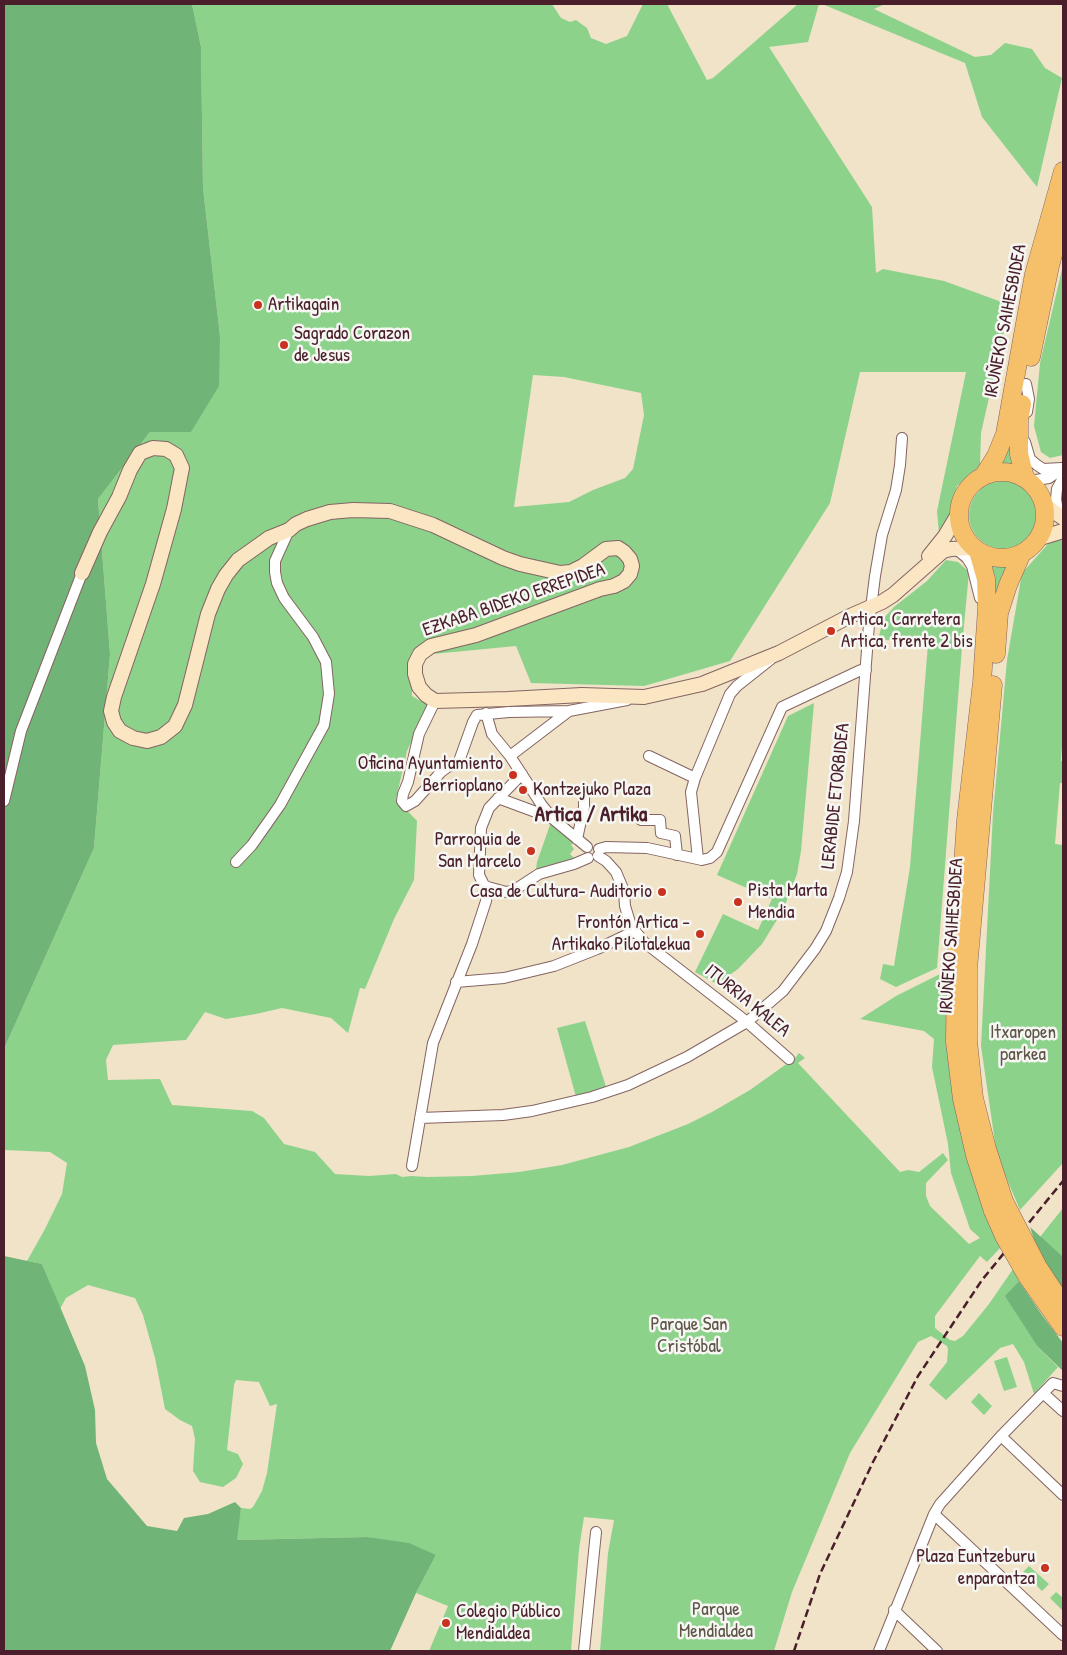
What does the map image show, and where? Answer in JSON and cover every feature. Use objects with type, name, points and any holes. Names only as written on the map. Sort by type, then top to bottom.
[{"type":"highway","name":"IRUÑEKO SAIHESBIDEA","points":[[984,475],[996,456],[1005,434],[1034,274],[1063,171]]},
{"type":"highway","name":"IRUÑEKO SAIHESBIDEA","points":[[1027,480],[1019,454],[1019,420],[1050,266],[1063,217]]},
{"type":"highway","points":[[997,472],[1011,473],[1027,480],[1038,491],[1043,504],[1045,516],[1043,528],[1037,539],[1022,553],[1007,558],[992,558],[976,550],[962,531],[959,521],[962,500],[968,490],[974,482],[984,475],[997,472]]},
{"type":"highway","name":"IRUÑEKO SAIHESBIDEA","points":[[976,550],[986,579],[987,608],[982,682],[966,820],[956,968],[956,1042],[962,1099],[975,1155],[1032,1271],[1063,1327]]},
{"type":"highway","name":"IRUÑEKO SAIHESBIDEA","points":[[999,1206],[974,1098],[968,1041],[968,969],[999,613],[1008,585],[1022,553]]},
{"type":"highway","name":"IRUÑEKO SAIHESBIDEA","points":[[1032,1271],[1063,1305]]},
{"type":"street","points":[[1026,384],[1029,399],[1025,443],[1030,459],[1043,469],[1063,471]]},
{"type":"street","name":"LERABIDE ETORBIDEA","points":[[420,1118],[532,1112],[600,1095],[628,1084],[687,1057],[748,1022],[783,991],[805,963],[826,931],[847,872],[854,821],[874,576],[882,535],[896,490],[902,438]]},
{"type":"street","name":"EZKABA BIDEKO ERREPIDEA","points":[[82,573],[100,532],[140,453],[154,448],[166,449],[176,455],[182,468],[174,509],[153,584],[114,697],[112,711],[114,722],[120,731],[133,738],[147,741],[161,737],[175,726],[184,705],[208,614],[218,588],[226,575],[238,560],[269,538],[289,530],[296,524],[308,519],[330,512],[390,510],[433,525],[503,558],[548,571],[571,572],[583,566],[606,549],[618,548],[630,559],[632,566],[630,574],[624,581],[614,586],[600,589],[476,635],[431,646],[420,654],[415,664],[415,674],[419,687],[435,701]]},
{"type":"street","points":[[1027,480],[1049,478],[1063,471]]},
{"type":"street","points":[[1061,517],[1056,499],[1057,488],[1063,471]]},
{"type":"street","points":[[1043,504],[1061,517]]},
{"type":"street","points":[[911,578],[944,536],[960,511]]},
{"type":"street","points":[[236,862],[252,845],[280,805],[324,725],[329,694],[326,662],[313,637],[284,598],[274,572],[275,561],[289,530]]},
{"type":"street","points":[[1037,539],[1063,531]]},
{"type":"street","points":[[635,697],[569,712],[486,713],[478,715],[473,722],[458,764],[449,766],[441,772],[415,801],[406,806],[402,801],[419,734],[435,701],[582,695],[635,697],[655,695],[702,684],[779,652],[848,616],[882,602],[893,595],[937,554],[943,551],[956,549],[976,550]]},
{"type":"street","name":"IRUÑEKO SAIHESBIDEA","points":[[956,549],[967,558],[972,566],[980,597],[980,613],[986,626]]},
{"type":"street","points":[[4,801],[21,732],[82,573]]},
{"type":"street","points":[[698,859],[691,792],[695,778],[730,694],[779,652]]},
{"type":"street","points":[[522,774],[489,808],[481,828],[479,874],[484,884],[488,887],[506,892],[514,891],[538,874],[574,864],[606,847],[647,848],[702,860],[710,858],[717,852],[782,707],[861,670],[866,670]]},
{"type":"street","points":[[510,756],[569,712]]},
{"type":"street","points":[[486,713],[492,734],[510,756],[553,819]]},
{"type":"street","points":[[649,756],[695,778]]},
{"type":"street","points":[[577,839],[584,807],[584,793]]},
{"type":"street","points":[[498,798],[553,819]]},
{"type":"street","name":"ITURRIA KALEA","points":[[553,819],[593,853],[606,861],[616,872],[624,891],[625,906],[634,931],[652,948],[748,1022],[789,1059]]},
{"type":"street","points":[[641,820],[660,820],[661,833],[675,836],[677,855]]},
{"type":"street","points":[[412,1166],[433,1043],[472,944],[486,901],[488,887]]},
{"type":"street","points":[[456,982],[504,978],[554,966],[597,950],[634,931]]},
{"type":"street","points":[[879,1651],[934,1514],[942,1502],[1001,1436],[1054,1383],[1063,1386]]},
{"type":"street","points":[[1044,1393],[1063,1411]]},
{"type":"street","points":[[1001,1436],[1063,1496]]},
{"type":"street","points":[[934,1514],[1063,1635]]},
{"type":"street","points":[[584,1651],[596,1532]]},
{"type":"street","points":[[894,1610],[937,1651]]},
{"type":"green space","points":[[4,4],[192,4],[201,47],[203,188],[220,336],[219,386],[191,432],[150,432],[98,499],[110,654],[94,848],[4,1049]]},
{"type":"green space","points":[[192,4],[552,4],[561,18],[570,22],[576,20],[587,28],[591,38],[606,44],[627,36],[643,4],[667,4],[707,80],[713,78],[798,4],[819,4],[808,42],[769,47],[872,207],[876,273],[883,269],[944,281],[1010,305],[981,433],[980,466],[957,486],[948,519],[939,534],[937,511],[966,372],[860,372],[830,503],[730,661],[644,686],[531,683],[516,646],[412,656],[412,696],[428,705],[407,751],[396,799],[417,821],[414,880],[394,919],[365,989],[360,988],[348,1033],[331,1018],[282,1008],[226,1019],[205,1012],[186,1040],[113,1045],[106,1060],[108,1080],[160,1079],[172,1105],[252,1111],[264,1118],[284,1144],[315,1152],[335,1174],[369,1176],[396,1174],[402,1177],[428,1177],[519,1172],[562,1165],[629,1147],[688,1124],[712,1112],[792,1062],[799,1053],[805,1058],[798,1063],[900,1172],[908,1170],[919,1172],[943,1153],[948,1160],[926,1183],[926,1196],[930,1206],[969,1244],[980,1238],[970,1229],[951,1173],[948,1144],[932,1067],[934,1039],[924,1031],[860,1019],[896,996],[948,970],[949,1049],[1001,1247],[987,1262],[980,1256],[935,1316],[935,1328],[950,1340],[955,1341],[963,1336],[989,1304],[1013,1269],[1019,1281],[1006,1296],[1037,1346],[1058,1367],[1034,1394],[1024,1362],[1013,1344],[1000,1348],[946,1400],[929,1385],[947,1362],[947,1346],[931,1336],[918,1342],[850,1453],[792,1592],[774,1651],[600,1651],[608,1553],[614,1520],[584,1517],[579,1549],[571,1651],[429,1651],[448,1606],[416,1593],[436,1555],[367,1537],[236,1540],[241,1508],[250,1509],[253,1507],[262,1491],[267,1473],[277,1404],[270,1406],[259,1382],[236,1380],[234,1385],[227,1450],[238,1454],[243,1464],[236,1478],[223,1487],[200,1482],[193,1471],[195,1439],[192,1426],[165,1409],[155,1358],[143,1315],[135,1298],[88,1285],[66,1298],[60,1309],[42,1264],[27,1261],[62,1194],[67,1163],[50,1152],[4,1150],[4,1049],[94,848],[110,654],[98,499],[150,432],[191,432],[220,336],[203,188],[201,47]],"holes":[[[533,375],[564,377],[641,393],[644,415],[633,469],[625,478],[593,490],[569,502],[514,507]]]},
{"type":"green space","points":[[822,4],[885,4],[874,9],[975,57],[991,55],[1005,43],[1032,49],[1045,68],[1062,78],[1037,187],[982,117],[965,63]]},
{"type":"green space","points":[[1063,265],[1063,455],[1050,458],[1041,452],[1034,426],[1040,363]]},
{"type":"green space","points":[[1013,430],[1017,467],[999,465]]},
{"type":"green space","points":[[1003,481],[1016,484],[1027,491],[1034,502],[1037,515],[1034,528],[1027,539],[1016,546],[1003,549],[990,546],[979,539],[972,528],[969,515],[972,502],[979,491],[990,484]]},
{"type":"green space","name":"Itxaropen parkea","points":[[1063,538],[1063,733],[1061,761],[1063,761],[1063,783],[1060,783],[1055,844],[1063,845],[1063,1163],[1020,1210],[997,1156],[981,1046],[993,813],[1007,660],[1022,573],[1048,544]]},
{"type":"green space","points":[[946,560],[958,562],[969,572],[937,968],[896,987],[880,979],[883,964],[894,966],[910,867],[928,644],[878,639],[884,618],[894,607],[927,581]]},
{"type":"green space","points":[[989,564],[1011,565],[994,611]]},
{"type":"green space","points":[[814,703],[801,851],[797,874],[783,910],[762,944],[738,969],[717,984],[695,972],[723,914],[758,930],[772,899],[717,875],[788,716]]},
{"type":"green space","points":[[551,822],[575,842],[571,845],[574,849],[570,854],[574,858],[536,870],[537,862]]},
{"type":"green space","points":[[585,1021],[608,1093],[576,1097],[557,1028]]},
{"type":"green space","points":[[1063,1208],[1063,1260],[1040,1237]]},
{"type":"green space","points":[[1030,1227],[1063,1257],[1063,1290],[1039,1255]]},
{"type":"green space","points":[[4,1256],[42,1264],[85,1366],[95,1410],[96,1443],[107,1479],[147,1526],[177,1531],[184,1518],[208,1514],[235,1502],[241,1508],[237,1540],[367,1537],[409,1543],[436,1555],[416,1593],[390,1651],[4,1651]]},
{"type":"green space","points":[[1019,1281],[1063,1343],[1063,1371],[1037,1346],[1005,1296]]},
{"type":"green space","points":[[1007,1357],[1017,1387],[1004,1391],[994,1361]]},
{"type":"green space","points":[[979,1393],[992,1406],[984,1415],[971,1402]]},
{"type":"green space","points":[[1029,1566],[1049,1584],[1042,1591],[1023,1572]]},
{"type":"green space","points":[[1056,1592],[1063,1598],[1063,1611],[1050,1598]]},
{"type":"railway","points":[[794,1651],[820,1574],[873,1462],[918,1376],[982,1280],[1063,1181]]},
{"type":"place","name":"Artikagain","points":[[258,305]]},
{"type":"place","name":"Sagrado Corazon de Jesus","points":[[284,345]]},
{"type":"place","name":"Artica, Carretera Artica, frente 2 bis","points":[[831,631]]},
{"type":"place","name":"Oficina Ayuntamiento Berrioplano","points":[[513,775]]},
{"type":"place","name":"Kontzejuko Plaza","points":[[523,790]]},
{"type":"place","name":"Parroquia de San Marcelo","points":[[531,851]]},
{"type":"place","name":"Casa de Cultura- Auditorio","points":[[662,892]]},
{"type":"place","name":"Pista Marta Mendia","points":[[738,902]]},
{"type":"place","name":"Frontón Artica - Artikako Pilotalekua","points":[[700,934]]},
{"type":"place","name":"Plaza Euntzeburu enparantza","points":[[1045,1568]]},
{"type":"place","name":"Colegio Público Mendialdea","points":[[446,1623]]},
{"type":"district","name":"Artica / Artika","points":[[591,815]]},
{"type":"park label","name":"Parque San Cristóbal","points":[[689,1336]]},
{"type":"park label","name":"Parque Mendialdea","points":[[716,1621]]}]
